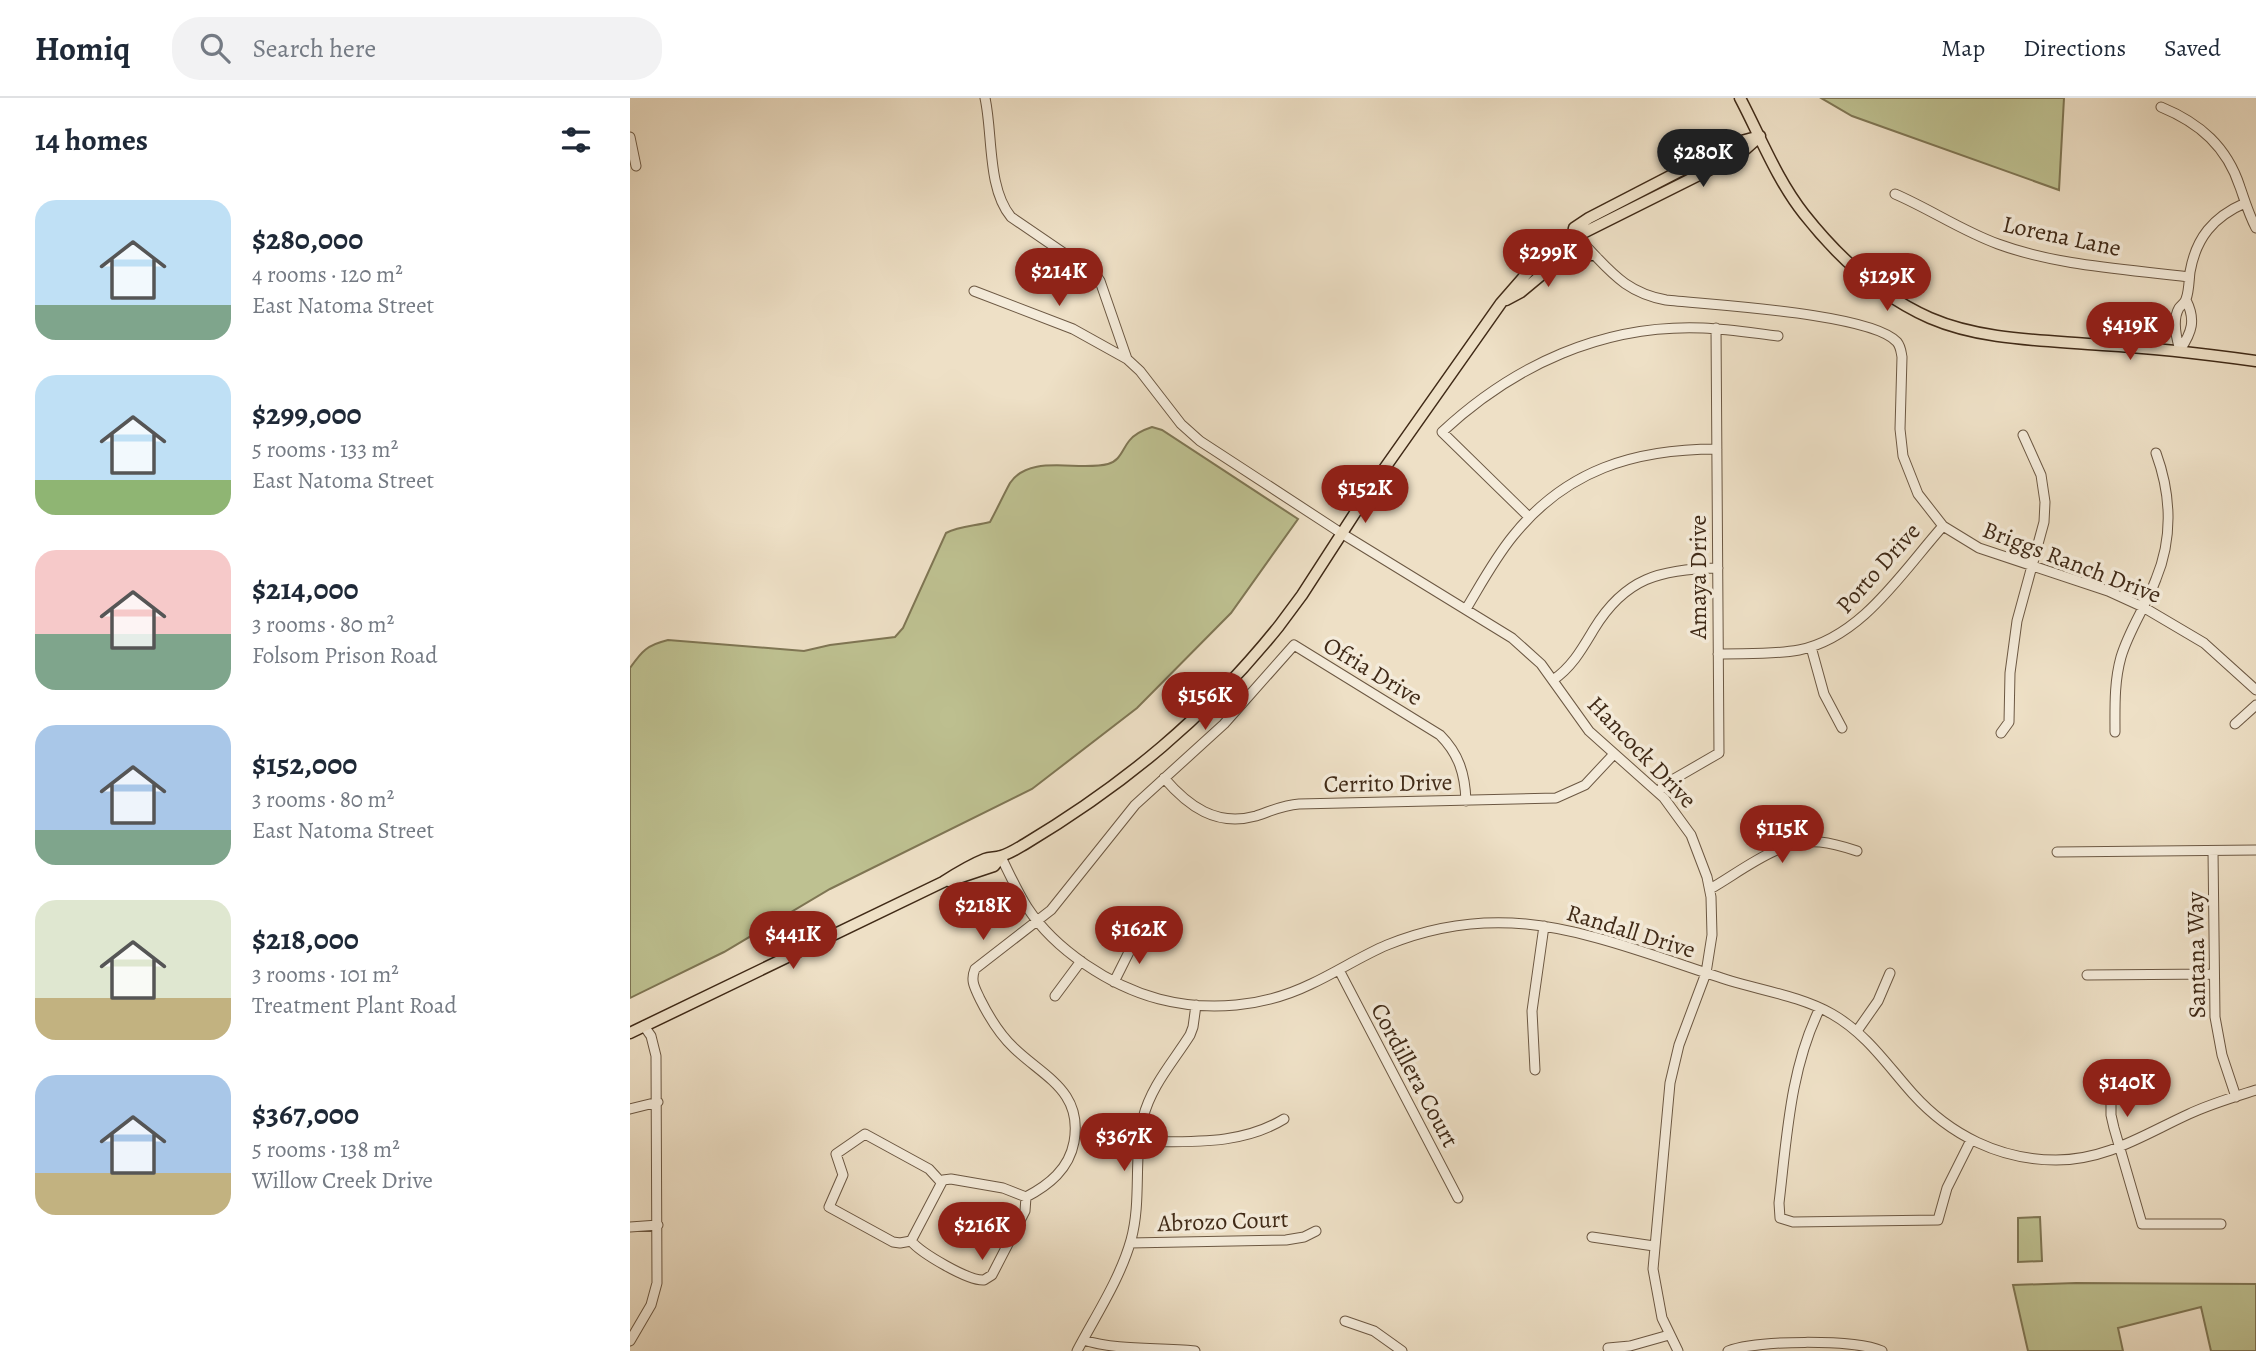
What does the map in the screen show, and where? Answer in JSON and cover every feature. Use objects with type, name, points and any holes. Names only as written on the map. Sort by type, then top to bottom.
[{"type":"main road","points":[[1740,98],[1802,213],[1831,246],[1885,292],[1932,318],[1973,331],[2018,338],[2180,350],[2256,361]]},
{"type":"main road","points":[[630,1033],[943,882],[960,870],[1022,845],[1111,788],[1162,749],[1202,714],[1255,657],[1279,626],[1500,303],[1535,264],[1573,234],[1574,228],[1589,218],[1734,143],[1760,136]]},
{"type":"main road","points":[[1500,303],[1521,292],[1568,253],[1580,251],[1592,255]]},
{"type":"street","points":[[985,98],[1000,201],[1011,217],[1101,281],[1127,359]]},
{"type":"street","points":[[2161,107],[2190,121],[2214,140],[2230,163],[2256,229]]},
{"type":"street","points":[[630,137],[636,166]]},
{"type":"street","name":"Lorena Lane","points":[[1895,194],[1974,234],[2018,251],[2189,277]]},
{"type":"street","points":[[2180,350],[2175,333],[2178,309],[2186,300],[2195,251],[2208,227],[2226,212],[2245,203]]},
{"type":"street","name":"Briggs Ranch Drive","points":[[1573,234],[1624,284],[1641,294],[1666,300],[1844,320],[1865,325],[1895,340],[1902,357],[1900,429],[1903,456],[1918,494],[1942,526],[1979,548],[2108,591],[2143,607],[2203,643],[2256,690]]},
{"type":"street","points":[[974,291],[1073,329],[1127,359]]},
{"type":"street","points":[[2180,350],[2192,333],[2193,312],[2186,300]]},
{"type":"street","points":[[1529,517],[1442,432],[1465,410],[1505,381],[1563,352],[1629,333],[1677,328],[1716,328],[1778,335]]},
{"type":"street","name":"Amaya Drive","points":[[1658,791],[1719,753],[1716,328]]},
{"type":"street","name":"Hancock Drive","points":[[1127,359],[1140,371],[1190,433],[1341,533],[1512,638],[1534,657],[1589,731],[1658,791],[1673,808],[1690,835],[1699,853],[1710,890],[1712,936],[1706,973],[1679,1045],[1672,1073],[1654,1246],[1654,1285],[1662,1318],[1678,1351]]},
{"type":"street","points":[[2001,733],[2009,722],[2013,642],[2044,522],[2045,502],[2036,462],[2022,435]]},
{"type":"street","points":[[1466,609],[1502,551],[1529,517],[1573,482],[1616,462],[1671,450],[1717,449]]},
{"type":"street","points":[[2115,732],[2118,670],[2126,642],[2162,563],[2167,535],[2166,491],[2156,453]]},
{"type":"street","name":"Porto Drive","points":[[1718,654],[1777,653],[1811,647],[1846,632],[1864,616],[1942,526]]},
{"type":"street","points":[[1553,680],[1571,664],[1602,615],[1626,591],[1661,573],[1718,568]]},
{"type":"street","name":"Ofria Drive","points":[[1026,1197],[1045,1186],[1066,1164],[1074,1138],[1074,1116],[1061,1087],[1002,1035],[991,1020],[973,985],[972,975],[979,964],[1038,920],[1064,895],[1086,863],[1135,805],[1243,705],[1294,645],[1440,735],[1451,747],[1462,768],[1466,801]]},
{"type":"street","points":[[1811,647],[1824,694],[1842,728]]},
{"type":"street","points":[[2235,724],[2256,705]]},
{"type":"street","name":"Cerrito Drive","points":[[1164,778],[1192,806],[1206,814],[1230,819],[1254,816],[1290,804],[1548,799],[1563,796],[1591,780],[1614,754]]},
{"type":"street","points":[[1710,890],[1774,852],[1796,844],[1820,842],[1857,850]]},
{"type":"street","points":[[2057,852],[2256,850]]},
{"type":"street","name":"Santana Way","points":[[2213,851],[2214,974],[2218,1036],[2236,1097]]},
{"type":"street","name":"Randall Drive","points":[[1000,856],[1028,909],[1081,961],[1114,982],[1157,998],[1196,1005],[1238,1005],[1269,1000],[1302,988],[1393,943],[1442,928],[1492,922],[1544,926],[1582,934],[1821,1008],[1857,1031],[1873,1046],[1913,1094],[1941,1121],[1971,1140],[2008,1154],[2040,1160],[2079,1159],[2121,1149],[2189,1114],[2256,1090]]},
{"type":"street","points":[[1535,1070],[1532,1011],[1544,926]]},
{"type":"street","points":[[1114,982],[1137,936]]},
{"type":"street","points":[[1055,996],[1081,961]]},
{"type":"street","name":"Cordillera Court","points":[[1339,970],[1458,1198]]},
{"type":"street","points":[[1857,1031],[1878,1001],[1890,972]]},
{"type":"street","points":[[2087,975],[2214,974]]},
{"type":"street","points":[[1077,1351],[1118,1274],[1130,1242],[1137,1209],[1139,1142],[1147,1104],[1159,1080],[1190,1035],[1196,1005]]},
{"type":"street","points":[[1821,1008],[1794,1083],[1779,1203],[1780,1218],[1793,1222],[1938,1220],[1947,1188],[1971,1140]]},
{"type":"street","points":[[630,1341],[651,1305],[656,1290],[658,1102],[655,1046],[644,1026]]},
{"type":"street","points":[[2111,1094],[2111,1115],[2142,1224],[2221,1224]]},
{"type":"street","points":[[630,1109],[658,1102]]},
{"type":"street","points":[[1139,1142],[1234,1139],[1261,1132],[1284,1119]]},
{"type":"street","points":[[911,1241],[893,1242],[829,1207],[844,1175],[835,1154],[865,1134],[929,1169],[940,1181]]},
{"type":"street","points":[[911,1241],[920,1251],[972,1279],[984,1280],[992,1275],[1025,1211],[1026,1197],[1003,1188],[951,1179],[940,1181]]},
{"type":"street","points":[[911,1241],[940,1181]]},
{"type":"street","points":[[630,1227],[658,1225]]},
{"type":"street","name":"Abrozo Court","points":[[1130,1242],[1286,1240],[1304,1237],[1316,1231]]},
{"type":"street","points":[[1592,1237],[1654,1246]]},
{"type":"street","points":[[1345,1321],[1374,1331],[1402,1351]]},
{"type":"street","points":[[1608,1349],[1669,1335]]},
{"type":"street","points":[[1083,1340],[1120,1351],[1195,1351]]},
{"type":"street","points":[[1728,1351],[1754,1344],[1845,1343],[1882,1351]]},
{"type":"green space","points":[[1821,98],[2064,98],[2059,190],[1852,116]]},
{"type":"green space","points":[[1152,427],[1162,430],[1298,519],[1231,613],[1137,708],[1032,789],[830,889],[724,952],[630,998],[630,668],[642,653],[655,644],[668,640],[804,651],[895,637],[903,628],[946,533],[990,522],[1010,483],[1030,468],[1112,463],[1133,436]]},
{"type":"green space","points":[[2040,1217],[2042,1261],[2018,1262],[2018,1218]]},
{"type":"green space","points":[[2256,1284],[2256,1351],[2211,1351],[2201,1307],[2118,1328],[2123,1351],[2028,1351],[2013,1285]]}]
